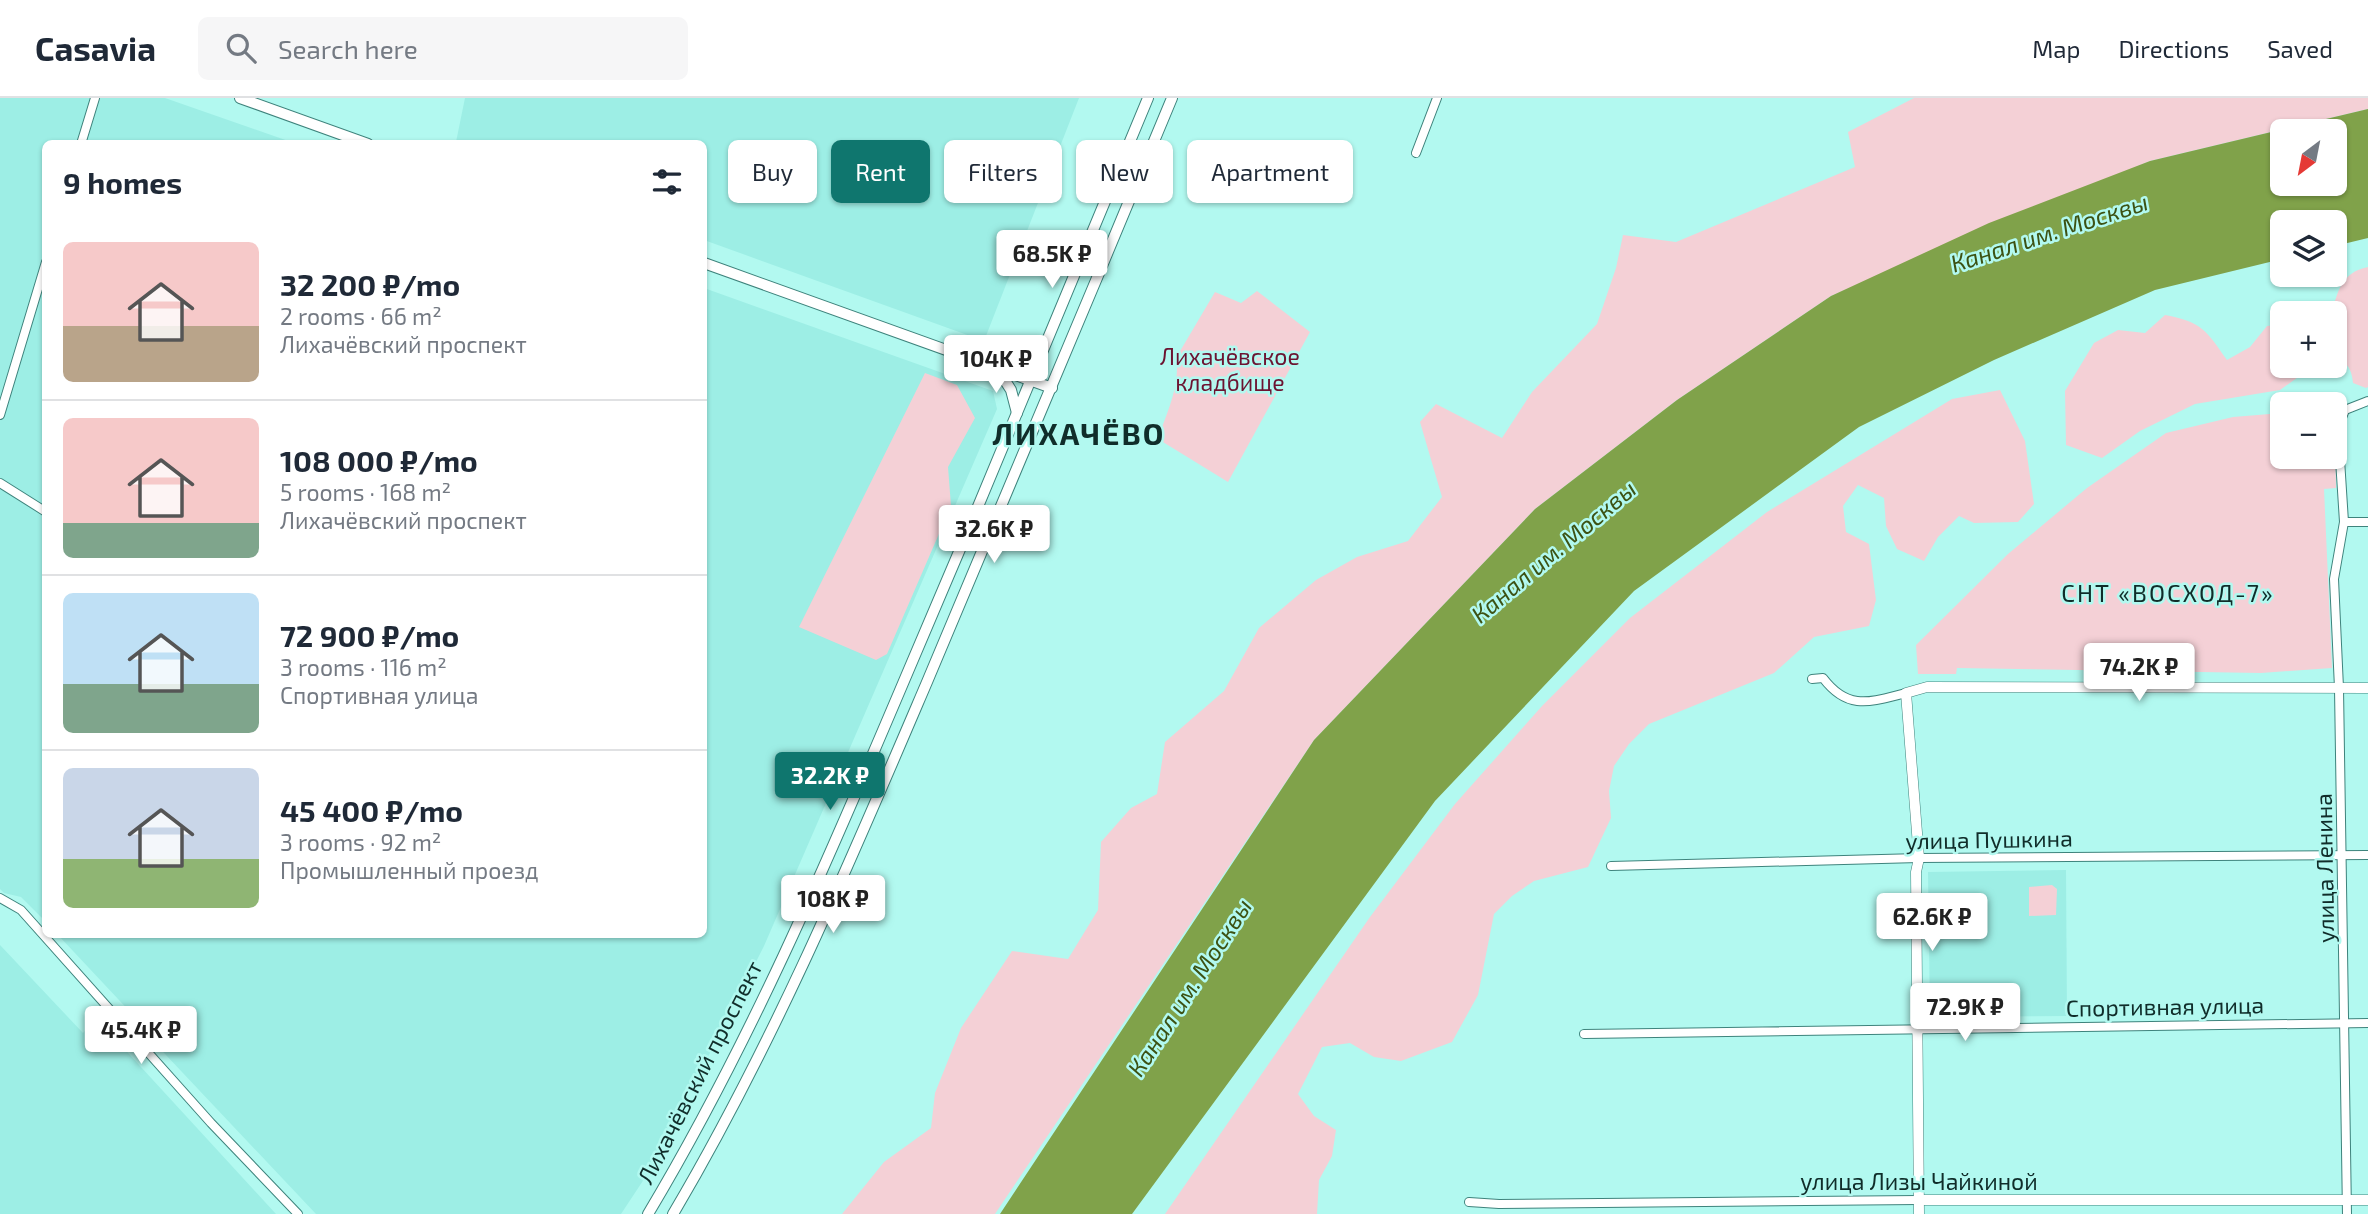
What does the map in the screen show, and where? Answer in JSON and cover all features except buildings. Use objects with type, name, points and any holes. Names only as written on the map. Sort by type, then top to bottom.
[{"type":"main road","points":[[240,98],[357,140]]},
{"type":"main road","name":"Лихачёвский проспект","points":[[648,1214],[722,1081],[809,898],[881,736],[1148,98]]},
{"type":"main road","name":"Лихачёвский проспект","points":[[673,1214],[762,1048],[852,854],[1052,388],[1172,98]]},
{"type":"main road","points":[[707,263],[1052,388]]},
{"type":"main road","points":[[997,368],[1009,368],[1024,363],[1048,339]]},
{"type":"main road","points":[[997,368],[1011,390],[1017,413]]},
{"type":"street","points":[[82,140],[95,98]]},
{"type":"street","points":[[1416,153],[1437,98]]},
{"type":"street","points":[[0,415],[42,275]]},
{"type":"street","name":"улица Ленина","points":[[2347,1214],[2340,688],[2334,579],[2344,522],[2337,428],[2345,410],[2368,401]]},
{"type":"street","points":[[0,483],[42,509]]},
{"type":"street","points":[[2344,522],[2368,522]]},
{"type":"street","points":[[1812,679],[1823,678],[1838,695],[1857,703],[1927,687],[2368,688]]},
{"type":"street","points":[[1906,693],[1919,858],[1916,872],[1919,1214]]},
{"type":"street","name":"улица Пушкина","points":[[1611,866],[1919,858],[2368,855]]},
{"type":"street","points":[[0,898],[21,910],[42,934]]},
{"type":"street","points":[[46,938],[211,1123],[298,1214]]},
{"type":"street","name":"Спортивная улица","points":[[1584,1034],[2368,1023]]},
{"type":"street","name":"улица Лизы Чайкиной","points":[[1469,1202],[2368,1200]]},
{"type":"shaded area","points":[[0,98],[165,98],[285,140],[42,140],[42,918],[21,897],[4,893],[0,889]]},
{"type":"shaded area","points":[[465,98],[1079,98],[1062,141],[944,140],[944,203],[1038,203],[984,341],[707,241],[707,140],[456,140]]},
{"type":"shaded area","points":[[707,289],[993,391],[997,409],[764,946],[654,1164],[621,1214],[316,1214],[149,1037],[149,1032],[61,938],[707,938]]},
{"type":"shaded area","points":[[2066,870],[2067,1016],[1930,1017],[1928,872]]},
{"type":"shaded area","points":[[0,945],[83,1033],[96,1018],[276,1214],[0,1214]]},
{"type":"green space","points":[[1914,98],[2368,98],[2368,109],[2326,119],[2270,119],[2270,132],[2150,161],[1831,296],[1677,400],[1535,509],[1314,740],[995,1214],[842,1214],[884,1162],[931,1128],[935,1093],[961,1028],[1012,951],[1068,959],[1098,910],[1101,842],[1131,808],[1157,794],[1165,742],[1224,691],[1259,628],[1316,580],[1357,557],[1408,541],[1442,497],[1420,422],[1436,404],[1502,438],[1532,392],[1597,324],[1616,268],[1623,235],[1676,242],[1855,167],[1848,132]]},
{"type":"green space","points":[[2368,267],[2366,388],[2353,383],[2347,366],[2347,301],[2335,301],[2340,287],[2347,287],[2347,277]]},
{"type":"green space","name":"Лихачёвское кладбище","points":[[1257,291],[1310,332],[1228,482],[1158,439],[1175,389],[1176,358],[1215,292],[1241,303]]},
{"type":"green space","points":[[2165,315],[2187,321],[2202,329],[2227,360],[2250,347],[2270,326],[2270,378],[2297,378],[2280,390],[2195,404],[2140,431],[2102,458],[2066,445],[2065,391],[2094,343],[2118,330],[2145,333]]},
{"type":"green space","points":[[925,373],[957,385],[975,418],[948,467],[951,506],[887,654],[876,660],[799,627]]},
{"type":"green space","points":[[2000,390],[2025,441],[2034,504],[2018,522],[1974,523],[1959,516],[1938,537],[1924,561],[1897,549],[1886,526],[1884,498],[1858,485],[1843,506],[1846,532],[1869,544],[1876,600],[1869,626],[1814,637],[1774,673],[1649,724],[1629,744],[1614,766],[1609,791],[1611,818],[1588,867],[1534,881],[1512,896],[1494,914],[1478,995],[1452,1042],[1401,1061],[1374,1057],[1350,1043],[1322,1047],[1298,1094],[1314,1116],[1336,1130],[1332,1156],[1319,1180],[1317,1214],[1165,1214],[1370,917],[1455,804],[1542,706],[1630,618],[1767,512],[1952,399]]},
{"type":"green space","points":[[2270,414],[2270,469],[2336,469],[2336,488],[2324,489],[2332,668],[2261,673],[1957,668],[1956,674],[1918,674],[1916,645],[2008,554],[2087,488],[2166,433],[2233,417]]},
{"type":"green space","points":[[2052,885],[2057,889],[2056,915],[2029,916],[2029,887]]},
{"type":"water","name":"Канал им. Москвы","points":[[2368,109],[2368,238],[2347,243],[2347,210],[2270,210],[2270,262],[2155,290],[1994,360],[1859,427],[1634,591],[1435,801],[1132,1214],[1000,1214],[1314,740],[1535,509],[1677,400],[1831,296],[1989,223],[2150,161],[2270,132],[2270,196],[2347,196],[2347,119],[2326,119]]},
{"type":"district","name":"ЛИХАЧЁВО","points":[[1079,433]]},
{"type":"district","name":"СНТ «ВОСХОД-7»","points":[[2168,592]]}]
